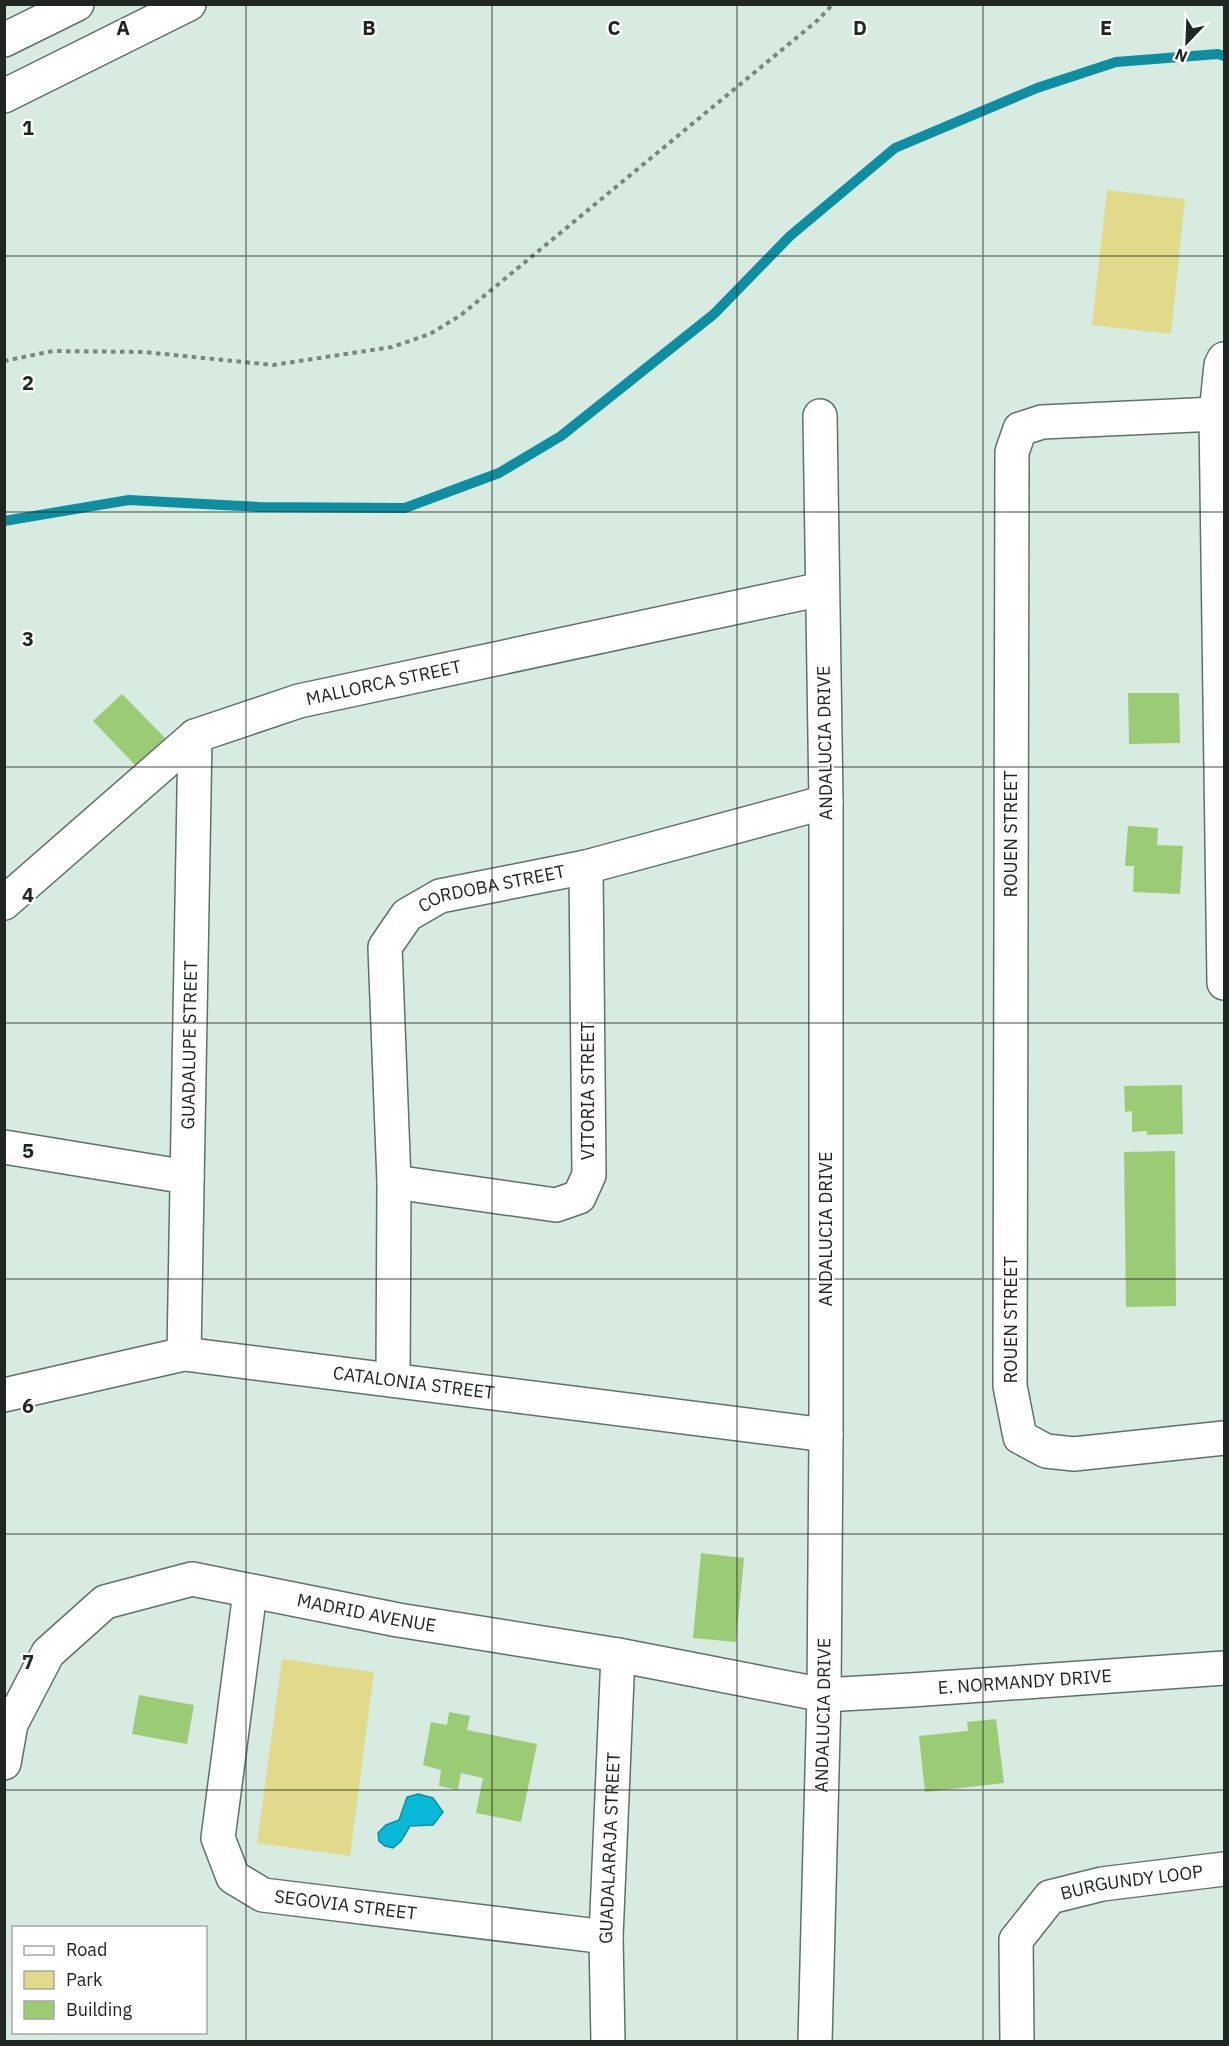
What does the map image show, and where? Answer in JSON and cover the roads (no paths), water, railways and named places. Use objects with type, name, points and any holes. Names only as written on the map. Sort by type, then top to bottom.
[{"type":"main road","points":[[4,40],[77,4]]},
{"type":"main road","points":[[4,96],[189,4]]},
{"type":"main road","points":[[1224,359],[1221,365],[1216,414],[1224,983]]},
{"type":"main road","name":"ROUEN STREET","points":[[1216,414],[1042,422],[1020,429],[1012,452],[1010,1386],[1020,1437],[1046,1451],[1074,1454],[1224,1438]]},
{"type":"main road","name":"ANDALUCIA DRIVE","points":[[815,2042],[824,1695],[826,1435],[826,802],[820,416]]},
{"type":"main road","name":"MALLORCA STREET","points":[[4,903],[195,736],[299,701],[822,589]]},
{"type":"main road","name":"GUADALUPE STREET","points":[[184,1354],[195,736]]},
{"type":"main road","name":"CORDOBA STREET","points":[[393,1380],[394,1182],[385,947],[407,915],[440,896],[586,867],[826,802]]},
{"type":"main road","name":"VITORIA STREET","points":[[394,1182],[556,1205],[579,1197],[589,1175],[586,867]]},
{"type":"main road","points":[[4,1147],[188,1177]]},
{"type":"main road","name":"CATALONIA STREET","points":[[4,1395],[184,1354],[826,1435]]},
{"type":"main road","name":"MADRID AVENUE","points":[[4,1763],[11,1724],[48,1653],[105,1602],[192,1579],[398,1620],[618,1655],[824,1695]]},
{"type":"main road","name":"SEGOVIA STREET","points":[[250,1592],[218,1838],[232,1877],[263,1895],[606,1937]]},
{"type":"main road","name":"GUADALARAJA STREET","points":[[608,2042],[606,1937],[618,1655]]},
{"type":"main road","name":"E. NORMANDY DRIVE","points":[[824,1695],[1224,1668]]},
{"type":"main road","name":"BURGUNDY LOOP","points":[[1017,2042],[1016,1940],[1050,1897],[1102,1884],[1224,1869]]},
{"type":"water","points":[[418,1794],[433,1798],[443,1812],[433,1825],[410,1826],[401,1841],[393,1848],[385,1846],[379,1841],[378,1833],[386,1825],[399,1820],[407,1797]]},
{"type":"waterway","points":[[4,521],[129,500],[259,507],[405,508],[499,473],[561,436],[714,314],[790,236],[895,148],[1037,88],[1116,62],[1218,54],[1224,56]]}]
